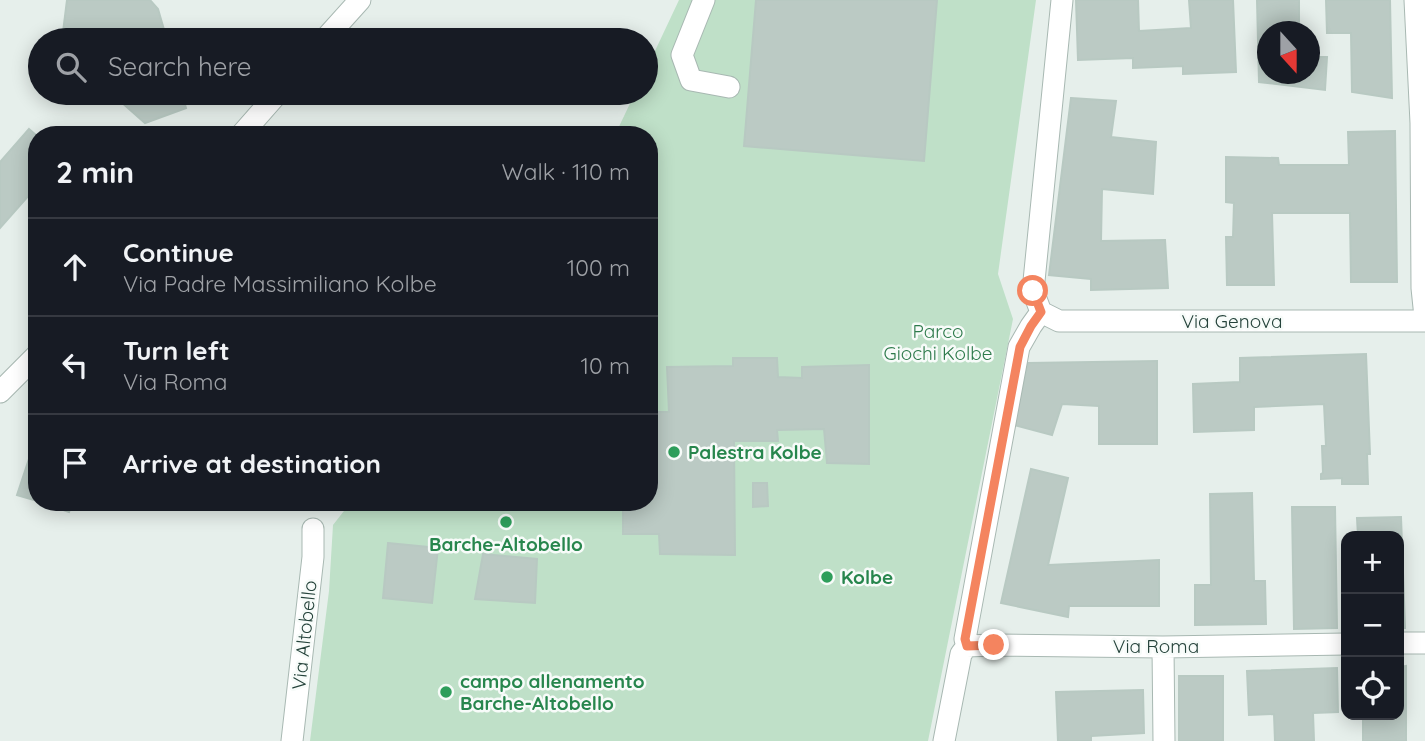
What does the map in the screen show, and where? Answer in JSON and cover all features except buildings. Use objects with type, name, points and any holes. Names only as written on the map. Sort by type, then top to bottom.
[{"type":"street","points":[[335,28],[360,0]]},
{"type":"street","points":[[704,0],[682,55],[691,80],[729,87]]},
{"type":"street","points":[[944,741],[961,654],[967,646],[965,639],[1020,347],[1041,312],[1033,291],[1062,0]]},
{"type":"street","points":[[1415,0],[1421,123],[1422,288],[1425,319]]},
{"type":"street","points":[[249,126],[267,105]]},
{"type":"street","name":"Via Genova","points":[[1041,312],[1059,321],[1425,319]]},
{"type":"street","points":[[0,392],[28,364]]},
{"type":"street","name":"Via Altobello","points":[[292,741],[313,557],[313,529]]},
{"type":"street","points":[[1404,643],[1425,643]]},
{"type":"street","name":"Via Roma","points":[[967,646],[1341,644]]},
{"type":"street","points":[[1163,647],[1164,741]]},
{"type":"green space","name":"Parco Giochi Kolbe","points":[[679,0],[1036,0],[998,274],[1013,319],[928,741],[310,741],[329,591],[333,525],[344,511],[658,511],[658,126],[619,126],[629,105],[658,105],[658,45]]},
{"type":"place","name":"Palestra Kolbe","points":[[674,452]]},
{"type":"place","name":"Barche-Altobello","points":[[506,522]]},
{"type":"place","name":"Kolbe","points":[[827,577]]},
{"type":"place","name":"campo allenamento Barche-Altobello","points":[[446,692]]},
{"type":"route","points":[[994,645],[967,646],[965,639],[1020,347],[1041,312],[1033,291]]}]
